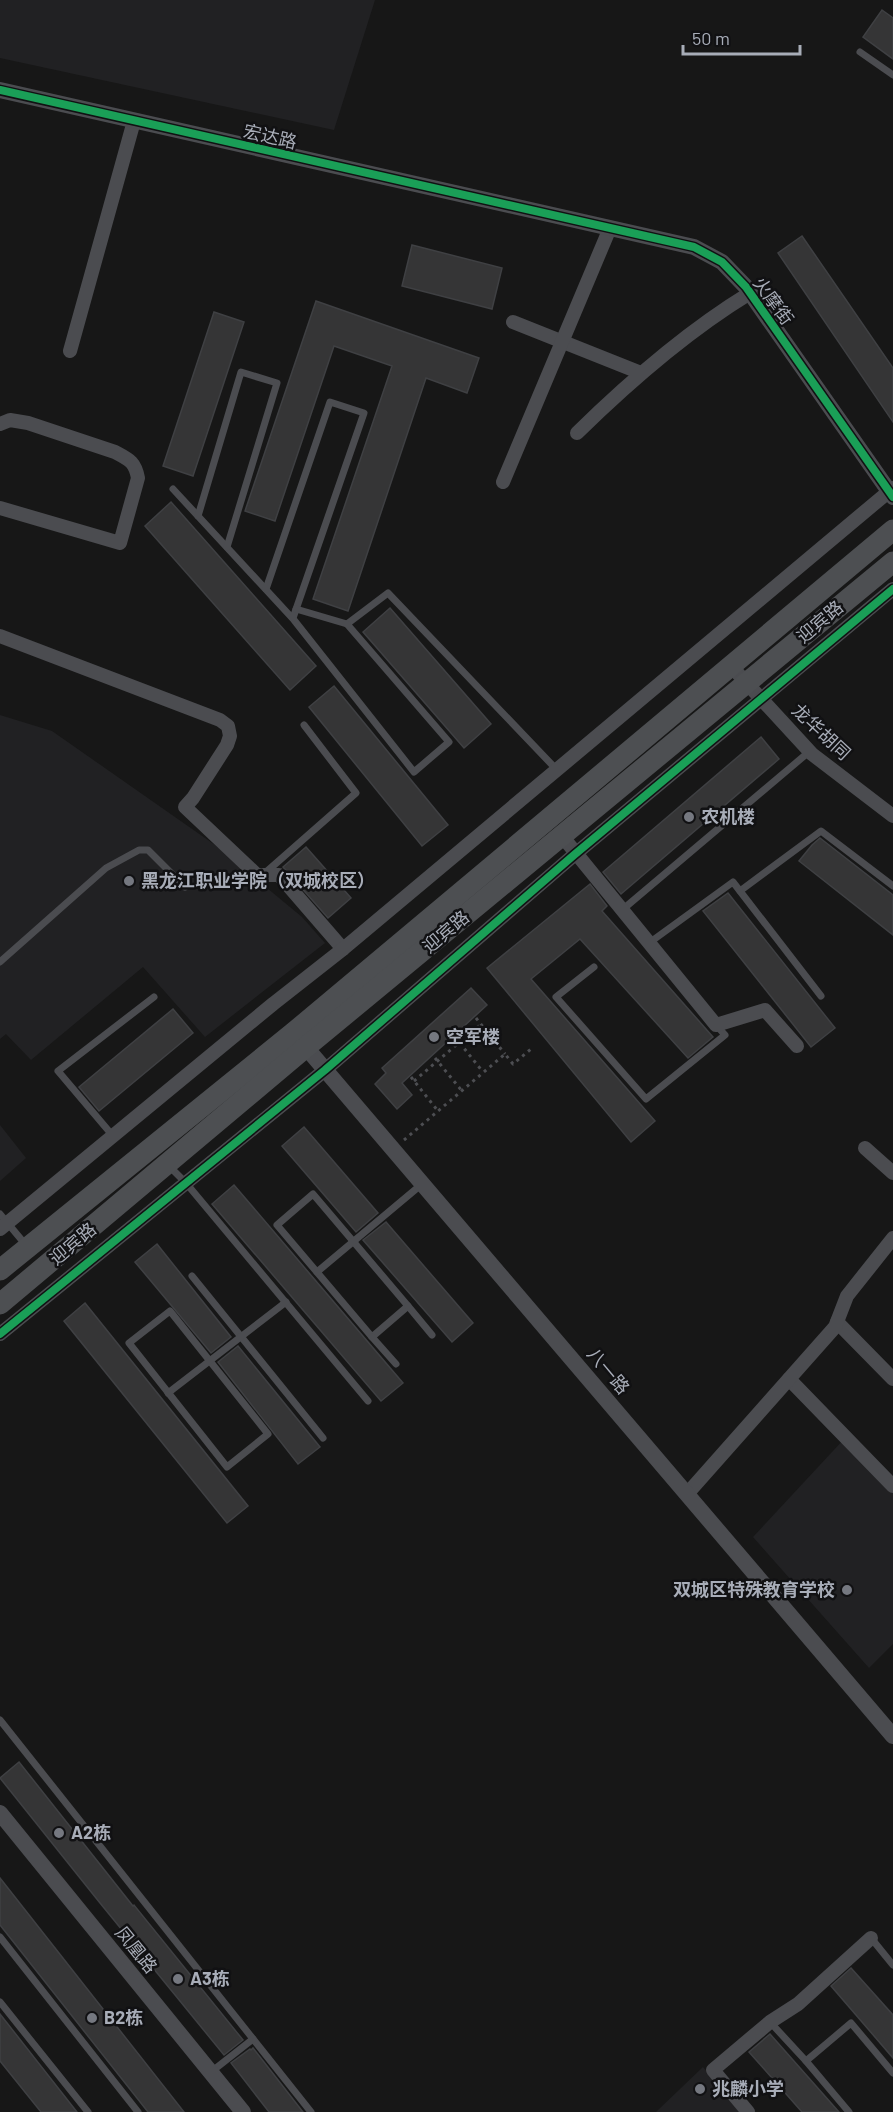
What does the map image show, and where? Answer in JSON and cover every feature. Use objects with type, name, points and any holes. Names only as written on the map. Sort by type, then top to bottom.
[{"type":"main road","name":"迎宾路","points":[[0,1304],[167,1165],[300,1040],[731,666],[893,530]]},
{"type":"main road","name":"迎宾路","points":[[0,1270],[562,836],[893,562]]},
{"type":"street","name":"宏达路","points":[[0,90],[533,211]]},
{"type":"street","points":[[70,351],[134,121]]},
{"type":"street","name":"火摩街","points":[[533,211],[694,247],[722,262],[750,293],[891,492]]},
{"type":"street","points":[[502,482],[610,228]]},
{"type":"street","points":[[577,434],[641,373],[712,316],[750,293]]},
{"type":"street","points":[[513,322],[641,373]]},
{"type":"street","points":[[0,424],[10,420],[28,423],[115,452],[129,459],[136,467],[138,478],[120,543],[0,508]]},
{"type":"street","points":[[2,1222],[113,1136],[344,949],[891,492]]},
{"type":"street","points":[[0,1334],[325,1070],[577,853],[893,589]]},
{"type":"street","points":[[0,636],[220,720],[228,726],[230,736],[227,745],[185,807],[257,875],[279,874],[344,949]]},
{"type":"street","name":"龙华胡同","points":[[731,666],[810,751],[893,816]]},
{"type":"street","points":[[562,836],[716,1025],[765,1010],[797,1046]]},
{"type":"street","name":"八一路","points":[[300,1040],[893,1736]]},
{"type":"street","points":[[865,1148],[893,1173]]},
{"type":"street","points":[[687,1494],[835,1327],[847,1296],[893,1238]]},
{"type":"street","points":[[837,1322],[893,1379]]},
{"type":"street","points":[[789,1379],[893,1485]]},
{"type":"street","name":"凤凰路","points":[[0,1813],[243,2112]]},
{"type":"street","points":[[748,2112],[713,2070],[771,2022],[798,2004],[871,1938]]},
{"type":"lane","points":[[860,52],[893,75]]},
{"type":"lane","points":[[198,516],[242,372],[277,382],[227,547]]},
{"type":"lane","points":[[266,589],[330,402],[364,413],[293,618]]},
{"type":"lane","points":[[173,489],[293,618],[414,772],[449,742],[347,624],[296,609]]},
{"type":"lane","points":[[347,624],[388,593],[557,770]]},
{"type":"lane","points":[[263,875],[356,793],[304,725]]},
{"type":"lane","points":[[622,910],[810,751]]},
{"type":"lane","points":[[740,891],[821,831],[893,886]]},
{"type":"lane","points":[[0,962],[106,868],[140,850],[148,850],[185,886]]},
{"type":"lane","points":[[649,943],[733,882],[821,996]]},
{"type":"lane","points":[[594,968],[556,997],[646,1099],[725,1035],[716,1025]]},
{"type":"lane","points":[[113,1136],[58,1071],[154,997]]},
{"type":"lane","points":[[167,1165],[186,1183],[368,1401]]},
{"type":"lane","points":[[317,1272],[422,1184]]},
{"type":"lane","points":[[396,1364],[277,1225],[313,1194],[432,1335]]},
{"type":"lane","points":[[2,1222],[28,1247]]},
{"type":"lane","points":[[192,1276],[323,1438]]},
{"type":"lane","points":[[168,1392],[286,1302]]},
{"type":"lane","points":[[372,1337],[408,1306]]},
{"type":"lane","points":[[170,1311],[268,1434],[227,1467],[168,1392],[129,1343],[170,1311]]},
{"type":"lane","points":[[0,1720],[311,2112]]},
{"type":"lane","points":[[0,1937],[138,2112]]},
{"type":"lane","points":[[871,1938],[893,1965]]},
{"type":"lane","points":[[0,2002],[88,2112]]},
{"type":"lane","points":[[771,2022],[849,2112]]},
{"type":"lane","points":[[806,2061],[851,2023],[893,2073]]},
{"type":"lane","points":[[211,2072],[253,2039]]},
{"type":"path","points":[[476,1018],[513,1064],[531,1049]]},
{"type":"path","points":[[438,1111],[413,1079],[481,1024]]},
{"type":"path","points":[[455,1037],[483,1072]]},
{"type":"path","points":[[393,1149],[505,1054]]},
{"type":"path","points":[[436,1059],[462,1091]]},
{"type":"shaded area","points":[[0,0],[375,0],[334,130],[0,58]]},
{"type":"shaded area","name":"黑龙江职业学院（双城校区）","points":[[0,715],[52,731],[215,845],[302,917],[325,943],[205,1037],[143,967],[31,1060],[6,1034],[0,1039]]},
{"type":"shaded area","points":[[0,1125],[26,1158],[0,1181]]},
{"type":"shaded area","name":"双城区特殊教育学校","points":[[845,1438],[893,1489],[893,1644],[869,1668],[753,1537]]},
{"type":"shaded area","name":"兆麟小学","points":[[703,2067],[740,2112],[656,2112]]},
{"type":"building","points":[[882,10],[893,18],[893,59],[863,37]]},
{"type":"building","points":[[802,236],[893,368],[893,422],[778,253]]},
{"type":"building","points":[[412,245],[502,268],[492,309],[402,286]]},
{"type":"building","points":[[316,301],[479,358],[467,393],[426,378],[348,611],[313,599],[392,366],[334,346],[275,521],[245,511]]},
{"type":"building","points":[[214,312],[244,322],[193,476],[163,466]]},
{"type":"building","points":[[171,502],[316,666],[290,690],[145,526]]},
{"type":"building","points":[[390,608],[491,724],[464,748],[363,632]]},
{"type":"building","points":[[334,686],[448,825],[422,846],[309,707]]},
{"type":"building","name":"农机楼","points":[[761,737],[779,759],[621,894],[603,872]]},
{"type":"building","points":[[820,838],[893,895],[893,935],[799,861]]},
{"type":"building","points":[[306,847],[351,898],[328,918],[283,867]]},
{"type":"building","points":[[590,884],[607,906],[602,911],[713,1037],[688,1058],[580,939],[531,979],[655,1121],[631,1142],[487,968]]},
{"type":"building","points":[[728,893],[835,1028],[811,1047],[703,911]]},
{"type":"building","name":"空军楼","points":[[471,988],[487,1005],[402,1083],[412,1095],[397,1109],[375,1084],[386,1073],[382,1068]]},
{"type":"building","points":[[173,1009],[193,1033],[99,1111],[79,1087]]},
{"type":"building","points":[[304,1127],[378,1213],[356,1232],[282,1146]]},
{"type":"building","points":[[234,1185],[403,1383],[381,1401],[212,1204]]},
{"type":"building","points":[[386,1222],[473,1323],[452,1342],[363,1240]]},
{"type":"building","points":[[157,1244],[231,1337],[211,1353],[135,1262]]},
{"type":"building","points":[[85,1303],[248,1506],[227,1523],[64,1321]]},
{"type":"building","points":[[238,1346],[320,1447],[298,1464],[218,1362]]},
{"type":"building","points":[[19,1762],[243,2040],[224,2055],[0,1778]]},
{"type":"building","name":"B2栋","points":[[0,1878],[184,2112],[148,2112],[0,1925]]},
{"type":"building","points":[[851,1968],[893,2015],[893,2058],[831,1986]]},
{"type":"building","points":[[0,2014],[77,2112],[41,2112],[0,2061]]},
{"type":"building","points":[[770,2034],[839,2112],[802,2112],[749,2052]]},
{"type":"building","points":[[253,2048],[303,2112],[269,2112],[231,2063]]},
{"type":"cycle path","points":[[0,90],[694,247],[722,262],[746,287],[893,497]]},
{"type":"cycle path","points":[[0,1334],[325,1070],[574,855],[893,589]]},
{"type":"place","name":"农机楼","points":[[689,817]]},
{"type":"place","name":"黑龙江职业学院（双城校区）","points":[[129,881]]},
{"type":"place","name":"空军楼","points":[[434,1037]]},
{"type":"place","name":"双城区特殊教育学校","points":[[847,1590]]},
{"type":"place","name":"A2栋","points":[[59,1833]]},
{"type":"place","name":"A3栋","points":[[178,1979]]},
{"type":"place","name":"B2栋","points":[[92,2018]]},
{"type":"place","name":"兆麟小学","points":[[700,2089]]}]
